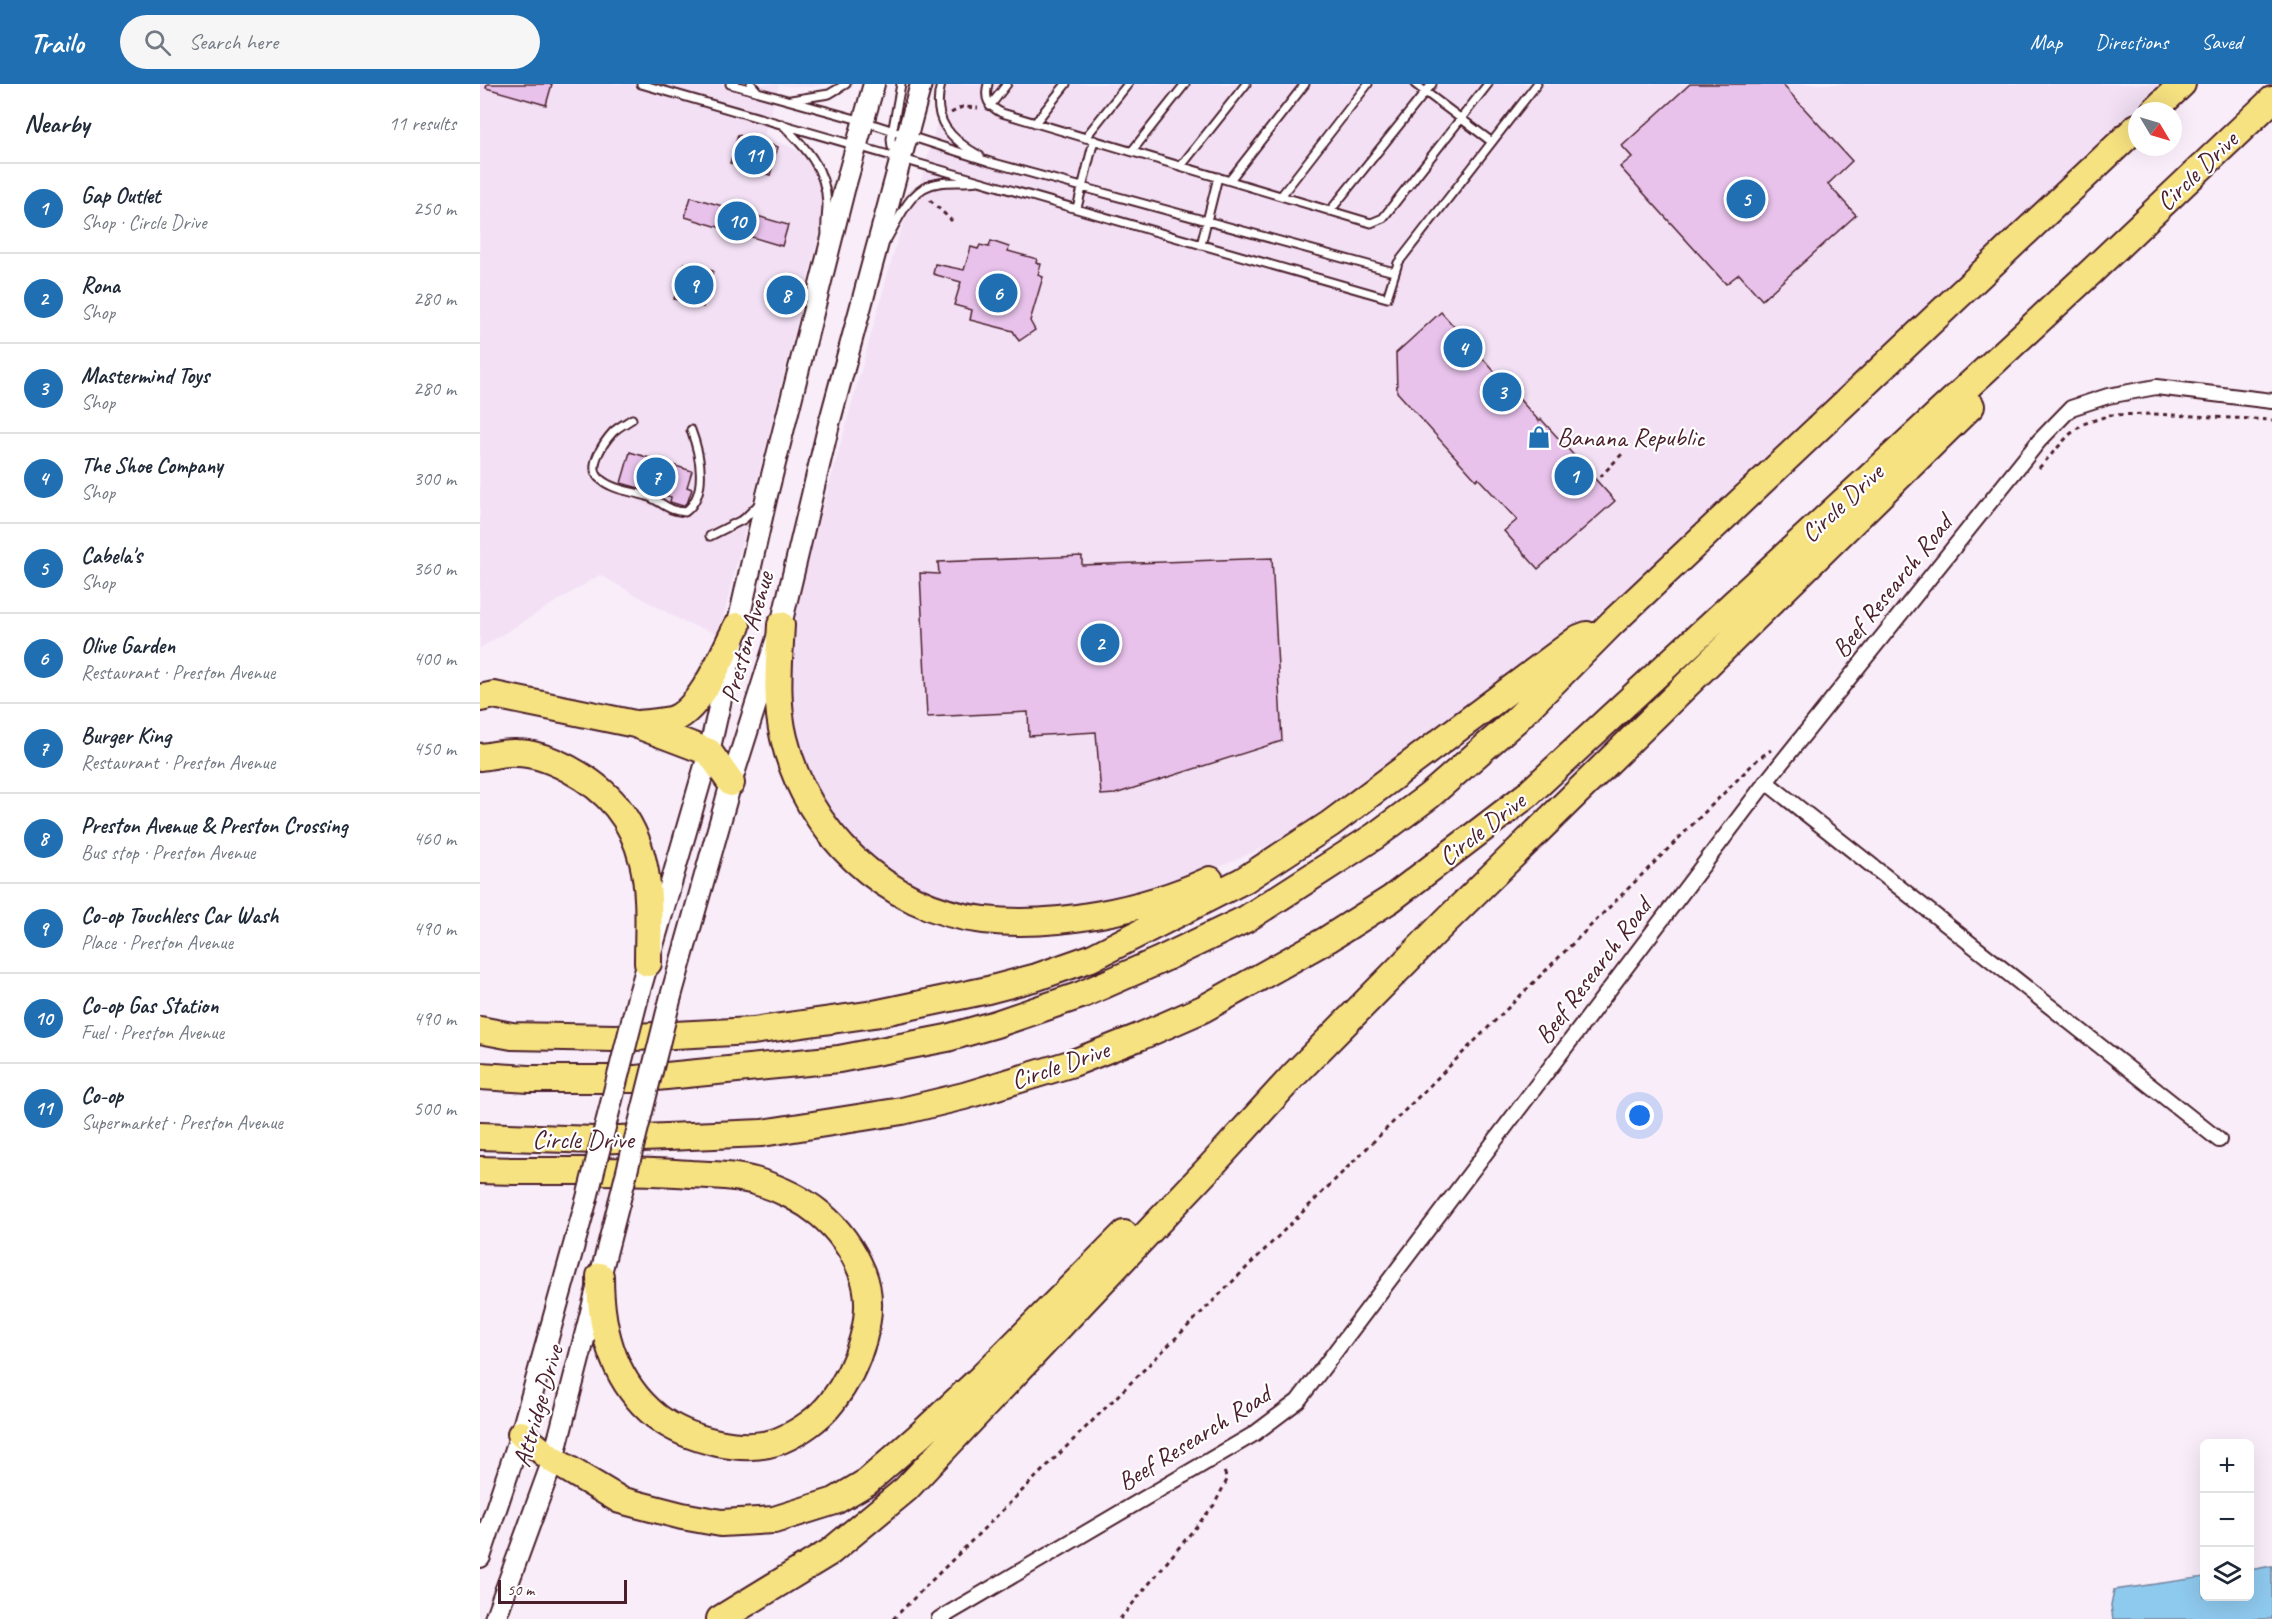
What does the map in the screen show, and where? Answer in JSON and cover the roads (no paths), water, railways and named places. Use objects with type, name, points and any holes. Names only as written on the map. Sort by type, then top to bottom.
[{"type":"highway","points":[[2163,102],[2182,84]]},
{"type":"highway","name":"Circle Drive","points":[[480,1136],[596,1140],[762,1133],[902,1111],[964,1096],[1072,1064],[1203,1010],[1329,939],[1391,899],[1527,795],[2091,272],[2272,100]]},
{"type":"highway","points":[[480,1076],[529,1079],[636,1079],[839,1059],[956,1035],[1081,995],[1246,919],[1375,836],[1429,796],[1515,721],[1612,624],[2128,136]]},
{"type":"highway","points":[[720,1619],[830,1552],[906,1488],[1195,1183],[1293,1076],[1445,922],[2007,371],[2091,272]]},
{"type":"highway","points":[[480,1030],[512,1036],[643,1037],[790,1027],[874,1014],[988,990],[1037,977],[1091,958],[1244,880],[1330,824],[1579,638],[1612,624]]},
{"type":"highway","points":[[781,625],[778,689],[780,713],[788,756],[802,791],[832,835],[858,863],[893,889],[928,906],[965,917],[1004,921],[1051,920],[1112,911],[1151,902],[1194,888],[1330,824]]},
{"type":"highway","points":[[635,724],[673,719],[691,706],[708,684],[737,626]]},
{"type":"highway","points":[[480,698],[494,695],[635,724],[709,752],[731,783]]},
{"type":"highway","points":[[480,757],[516,753],[543,757],[583,776],[602,789],[616,804],[627,820],[643,862],[648,906],[648,963]]},
{"type":"highway","points":[[521,1434],[553,1460],[620,1500],[721,1523],[774,1520],[835,1501],[867,1482],[918,1437],[981,1378],[1188,1170],[1293,1076]]},
{"type":"highway","points":[[480,1170],[639,1170],[753,1180],[819,1211],[837,1229],[863,1274],[868,1298],[867,1320],[862,1343],[845,1382],[832,1403],[817,1418],[780,1440],[760,1446],[732,1446],[682,1432],[647,1409],[631,1390],[608,1346],[600,1305],[600,1276]]},
{"type":"main road","name":"Preston Avenue","points":[[586,1202],[648,963],[709,752],[767,495],[856,144],[874,84]]},
{"type":"main road","name":"Preston Avenue","points":[[619,1203],[670,996],[731,783],[781,625],[830,424],[900,158],[899,133],[921,84]]},
{"type":"main road","name":"Attridge Drive","points":[[480,1557],[521,1434],[586,1202]]},
{"type":"main road","name":"Attridge Drive","points":[[495,1619],[553,1460],[619,1203]]},
{"type":"street","name":"Beef Research Road","points":[[939,1619],[1254,1434],[1298,1401],[1766,782],[2039,441],[2071,408],[2108,396],[2156,387],[2272,401]]},
{"type":"street","points":[[1766,782],[2219,1140]]},
{"type":"lane","points":[[641,84],[1387,298],[1394,272],[1405,254],[1537,84]]},
{"type":"lane","points":[[730,84],[863,121],[990,162],[1394,272]]},
{"type":"lane","points":[[751,84],[758,92]]},
{"type":"lane","points":[[788,100],[829,94],[846,84]]},
{"type":"lane","points":[[899,133],[901,84]]},
{"type":"lane","points":[[941,84],[937,108],[942,123],[960,142],[990,162]]},
{"type":"lane","points":[[988,84],[986,100],[990,106],[1002,113],[1371,223],[1378,222],[1488,84]]},
{"type":"lane","points":[[990,106],[1007,84]]},
{"type":"lane","points":[[1035,123],[1066,84]]},
{"type":"lane","points":[[1085,138],[1128,84]]},
{"type":"lane","points":[[1132,151],[1185,84]]},
{"type":"lane","points":[[1181,166],[1246,84]]},
{"type":"lane","points":[[1230,180],[1305,84]]},
{"type":"lane","points":[[1281,196],[1368,84]]},
{"type":"lane","points":[[1415,84],[1492,142]]},
{"type":"lane","points":[[1330,211],[1432,84]]},
{"type":"lane","points":[[780,123],[810,153],[822,176],[827,206],[825,224],[828,253]]},
{"type":"lane","points":[[1077,208],[1094,140]]},
{"type":"lane","points":[[1202,245],[1218,177]]},
{"type":"lane","points":[[873,261],[905,206],[923,188],[941,182],[963,184],[978,181]]},
{"type":"lane","points":[[632,419],[613,432],[598,454],[594,471],[598,477],[614,487],[660,501],[666,508],[675,512],[685,512],[693,506],[700,481],[699,453],[690,430]]},
{"type":"lane","points":[[710,536],[744,519],[767,495]]},
{"type":"water","points":[[2272,1566],[2272,1619],[2113,1619],[2111,1605],[2114,1590],[2200,1578],[2200,1601],[2254,1601],[2254,1569]]},
{"type":"place","name":"Co-op","points":[[754,155]]},
{"type":"place","name":"Cabela's","points":[[1746,199]]},
{"type":"place","name":"Co-op Gas Station","points":[[737,221]]},
{"type":"place","name":"Co-op Touchless Car Wash","points":[[694,285]]},
{"type":"place","name":"Olive Garden","points":[[998,293]]},
{"type":"place","name":"Preston Avenue & Preston Crossing","points":[[786,295]]},
{"type":"place","name":"The Shoe Company","points":[[1463,348]]},
{"type":"place","name":"Mastermind Toys","points":[[1502,392]]},
{"type":"place","name":"Banana Republic","points":[[1539,437]]},
{"type":"place","name":"Gap Outlet","points":[[1574,476]]},
{"type":"place","name":"Burger King","points":[[656,477]]},
{"type":"place","name":"Rona","points":[[1100,643]]}]
